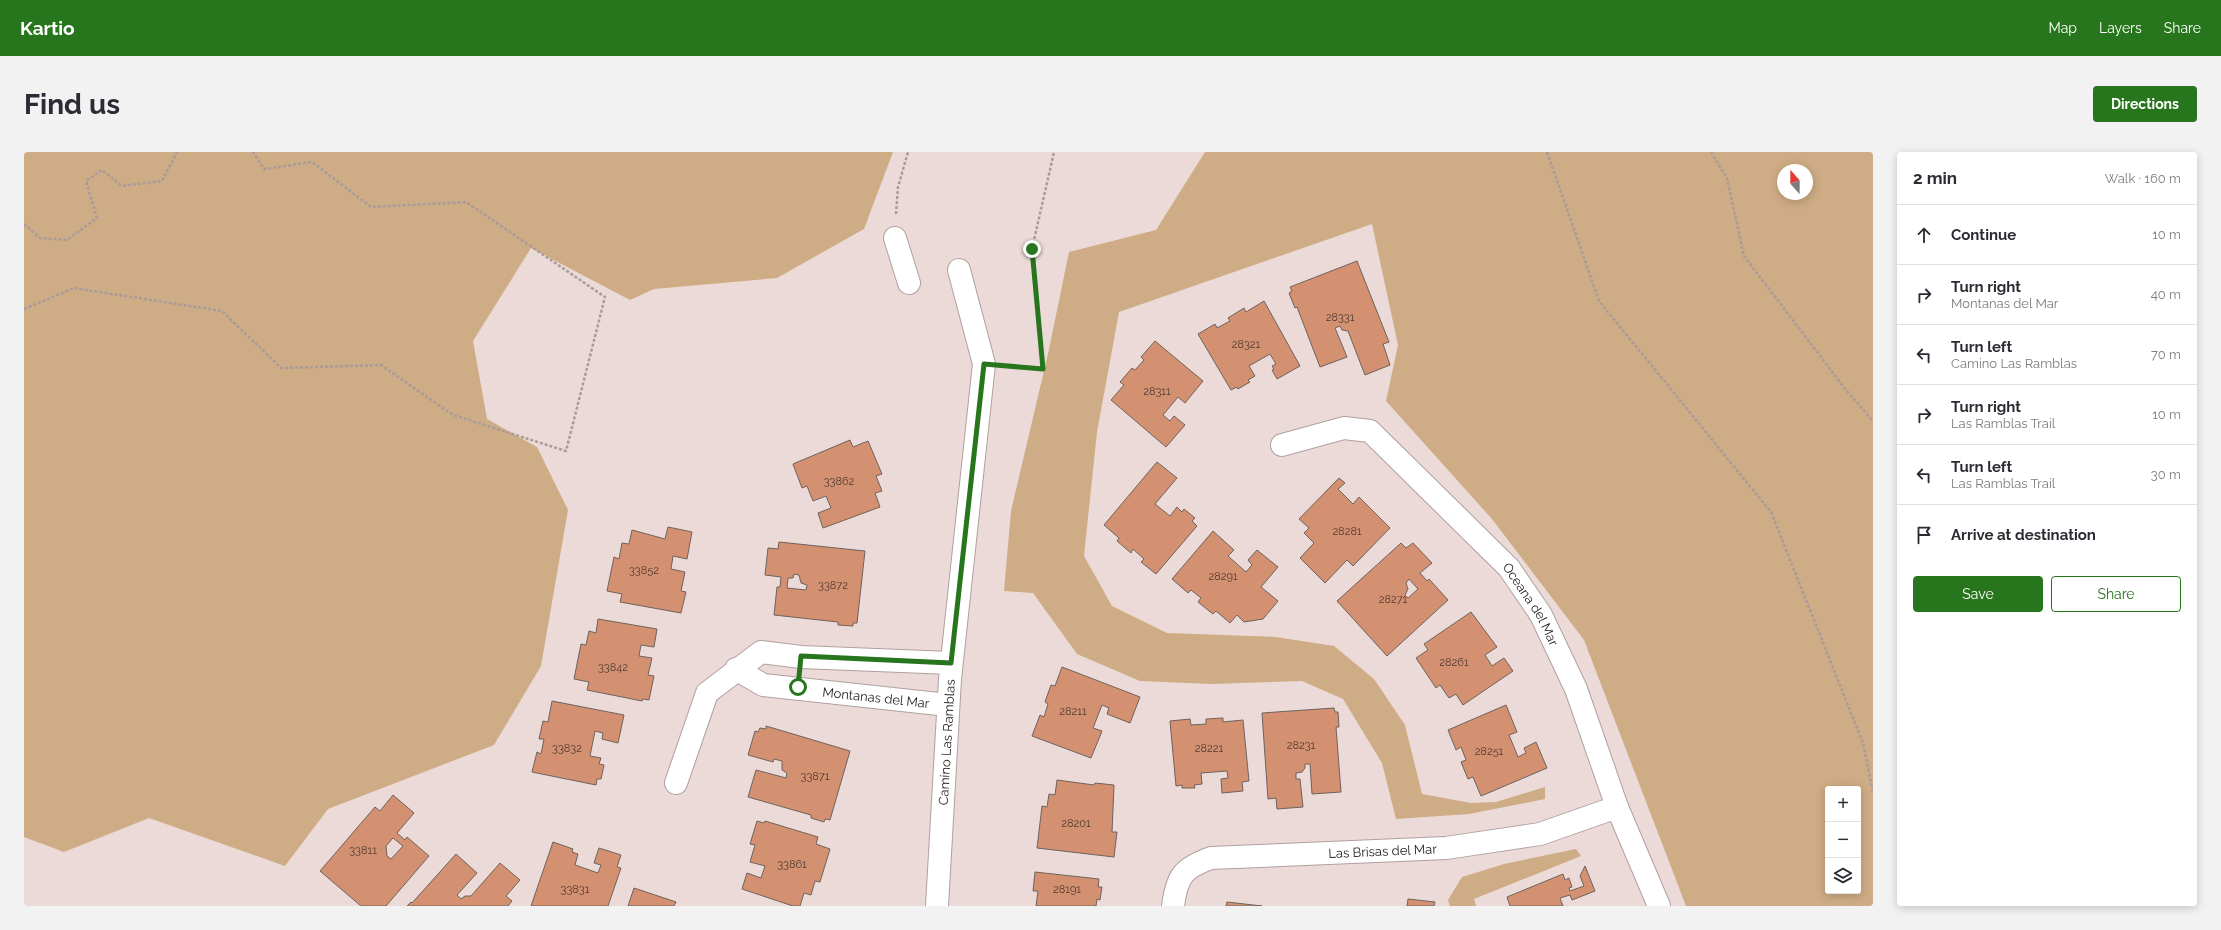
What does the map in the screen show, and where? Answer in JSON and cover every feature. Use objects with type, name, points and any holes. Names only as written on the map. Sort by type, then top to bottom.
[{"type":"street","points":[[895,238],[908,284]]},
{"type":"street","points":[[959,270],[984,364]]},
{"type":"street","name":"Camino Las Ramblas","points":[[937,906],[951,663],[984,364]]},
{"type":"street","name":"Oceana del Mar","points":[[1282,444],[1344,428],[1370,431],[1509,568],[1541,615],[1576,689],[1617,807],[1659,906]]},
{"type":"street","points":[[676,783],[707,692],[736,669],[761,652],[801,656],[951,663]]},
{"type":"street","points":[[798,687],[801,656]]},
{"type":"street","name":"Montanas del Mar","points":[[736,669],[763,684],[948,705]]},
{"type":"street","name":"Las Brisas del Mar","points":[[1173,906],[1178,878],[1191,865],[1211,858],[1446,848],[1540,834],[1617,807]]},
{"type":"path","points":[[24,224],[40,238],[67,240],[97,218],[86,181],[102,170],[122,186],[162,181],[177,152]]},
{"type":"path","points":[[24,309],[74,288],[222,311],[281,368],[381,366],[453,415],[566,451],[605,297],[466,202],[371,207],[312,162],[264,169],[253,152]]},
{"type":"path","points":[[895,238],[898,187],[908,152]]},
{"type":"path","points":[[984,364],[1043,369],[1032,249],[1054,152]]},
{"type":"path","points":[[1547,152],[1599,301],[1771,512],[1863,743],[1873,793]]},
{"type":"path","points":[[1711,152],[1728,178],[1744,256],[1846,390],[1873,421]]},
{"type":"shaded area","points":[[24,152],[893,152],[864,229],[777,278],[654,289],[630,300],[531,248],[473,341],[487,419],[537,447],[568,510],[541,666],[494,745],[328,809],[285,866],[149,818],[64,852],[24,837]]},
{"type":"shaded area","points":[[1205,152],[1873,152],[1873,906],[1686,906],[1584,640],[1492,519],[1386,401],[1398,345],[1372,224],[1119,312],[1097,432],[1084,556],[1112,606],[1167,633],[1276,637],[1334,646],[1374,679],[1405,725],[1422,794],[1471,803],[1496,802],[1545,787],[1545,799],[1469,814],[1396,819],[1382,763],[1343,699],[1302,681],[1212,684],[1140,681],[1077,654],[1033,593],[1004,591],[1011,511],[1048,354],[1069,252],[1156,230]]},
{"type":"shaded area","points":[[1576,849],[1581,856],[1474,899],[1476,906],[1450,906],[1448,900],[1462,877],[1504,864]]},
{"type":"building","points":[[1357,261],[1389,342],[1383,344],[1390,365],[1365,375],[1348,331],[1342,330],[1340,326],[1335,328],[1347,357],[1320,367],[1297,307],[1295,308],[1289,293],[1292,291],[1290,287]]},
{"type":"building","points":[[1264,301],[1300,366],[1277,379],[1272,370],[1274,369],[1272,366],[1276,364],[1270,354],[1249,366],[1255,376],[1248,380],[1250,382],[1238,389],[1237,387],[1231,390],[1198,334],[1215,324],[1217,328],[1230,321],[1228,318],[1244,308],[1246,312]]},
{"type":"building","points":[[1155,341],[1203,381],[1185,403],[1178,397],[1163,415],[1170,421],[1174,416],[1185,425],[1166,447],[1111,400],[1124,385],[1120,382],[1132,368],[1135,370],[1144,360],[1141,357]]},
{"type":"building","points":[[850,440],[853,447],[868,441],[882,474],[876,476],[882,491],[875,493],[880,507],[823,528],[818,513],[831,508],[826,496],[813,501],[807,486],[802,488],[793,464]]},
{"type":"building","points":[[1157,462],[1177,478],[1155,504],[1170,516],[1177,507],[1182,512],[1184,509],[1195,518],[1192,521],[1197,526],[1156,574],[1141,562],[1144,559],[1133,549],[1131,553],[1117,541],[1119,538],[1104,525]]},
{"type":"building","points":[[1339,478],[1345,483],[1338,489],[1353,504],[1359,497],[1390,528],[1353,566],[1347,560],[1325,583],[1300,558],[1314,543],[1304,533],[1309,528],[1299,519]]},
{"type":"building","points":[[668,527],[692,532],[687,559],[673,556],[671,569],[685,572],[681,591],[686,592],[681,613],[620,602],[622,594],[607,591],[614,557],[619,559],[622,543],[629,544],[632,530],[665,539]]},
{"type":"building","points":[[1213,531],[1234,550],[1228,556],[1246,572],[1252,565],[1248,560],[1257,550],[1278,567],[1261,587],[1278,601],[1263,619],[1244,622],[1237,615],[1230,623],[1216,611],[1213,614],[1198,602],[1201,598],[1191,590],[1188,593],[1172,579]]},
{"type":"building","points":[[779,542],[865,551],[857,623],[853,623],[853,626],[838,625],[838,622],[774,615],[777,587],[780,587],[781,577],[765,575],[768,548],[778,549]],"holes":[[[794,574],[799,575],[801,583],[807,585],[806,590],[787,588],[788,578],[793,578]]]},
{"type":"building","points":[[1401,543],[1406,548],[1413,543],[1432,563],[1420,573],[1427,581],[1429,579],[1448,600],[1387,656],[1337,601]],"holes":[[[1409,579],[1418,589],[1408,598],[1405,595],[1408,589],[1406,583]]]},
{"type":"building","points":[[1471,612],[1497,647],[1485,655],[1492,666],[1504,658],[1513,671],[1463,705],[1456,694],[1449,698],[1440,685],[1436,688],[1416,658],[1428,650],[1424,644]]},
{"type":"building","points":[[598,619],[657,629],[654,647],[641,645],[639,656],[652,658],[648,675],[654,676],[649,700],[643,699],[642,701],[587,690],[589,682],[574,679],[581,644],[586,645],[589,631],[596,633]]},
{"type":"building","points":[[1062,667],[1140,697],[1130,723],[1107,714],[1109,708],[1102,705],[1093,728],[1102,731],[1091,758],[1032,736],[1040,715],[1044,717],[1048,704],[1045,702],[1051,685],[1055,686]]},
{"type":"building","points":[[552,701],[624,715],[618,743],[602,739],[603,733],[595,731],[590,756],[601,758],[599,764],[604,765],[601,779],[597,779],[596,785],[532,772],[537,752],[541,754],[544,739],[539,739],[543,721],[548,722]]},
{"type":"building","points":[[1506,705],[1517,732],[1509,735],[1518,757],[1526,753],[1524,748],[1536,742],[1547,768],[1481,796],[1473,777],[1468,779],[1461,762],[1466,760],[1461,747],[1456,750],[1448,730]]},
{"type":"building","points":[[1334,708],[1335,712],[1338,712],[1339,727],[1336,727],[1341,792],[1312,794],[1310,764],[1305,764],[1305,768],[1302,772],[1296,773],[1296,779],[1300,779],[1303,807],[1277,809],[1276,798],[1268,799],[1262,713]]},
{"type":"building","points":[[1223,718],[1223,722],[1243,720],[1249,781],[1242,782],[1243,791],[1222,793],[1221,779],[1228,778],[1227,771],[1201,773],[1202,784],[1194,785],[1195,788],[1182,788],[1182,785],[1176,786],[1170,721],[1190,719],[1191,725],[1206,724],[1206,719]]},
{"type":"building","points":[[766,726],[850,751],[830,820],[825,819],[824,822],[811,818],[811,815],[748,797],[756,770],[786,778],[787,773],[782,770],[782,761],[774,759],[773,762],[748,755],[755,731],[758,732],[760,728],[766,729]]},
{"type":"building","points":[[1057,780],[1094,785],[1095,783],[1114,785],[1112,832],[1117,832],[1114,857],[1037,848],[1042,806],[1047,807],[1049,794],[1055,795]]},
{"type":"building","points":[[393,795],[414,813],[397,833],[405,840],[407,837],[429,856],[386,906],[361,906],[320,871],[375,807],[380,811]],"holes":[[[393,838],[403,846],[391,859],[387,856],[386,846]]]},
{"type":"building","points":[[757,821],[764,823],[765,821],[818,837],[816,844],[830,849],[820,882],[815,881],[811,895],[804,893],[800,906],[793,906],[742,889],[747,873],[761,878],[765,866],[750,862],[755,845],[750,844]]},
{"type":"building","points":[[553,842],[573,849],[572,852],[578,854],[575,865],[598,873],[601,865],[594,863],[599,848],[621,855],[617,867],[621,868],[608,906],[531,906]]},
{"type":"building","points":[[456,854],[477,873],[457,895],[461,899],[465,896],[471,896],[500,863],[520,880],[506,896],[512,901],[508,906],[407,906],[411,902],[412,903]]},
{"type":"building","points":[[1585,866],[1595,891],[1572,900],[1570,895],[1560,898],[1563,906],[1510,906],[1507,897],[1563,874],[1565,880],[1569,878],[1572,887],[1569,888],[1570,891],[1584,886],[1580,876]]},
{"type":"building","points":[[1035,872],[1099,879],[1098,887],[1102,887],[1100,900],[1097,899],[1096,906],[1036,906],[1038,891],[1033,891]]},
{"type":"building","points":[[634,888],[676,902],[674,906],[628,906]]},
{"type":"building","points":[[1408,899],[1435,902],[1434,906],[1407,906]]},
{"type":"building","points":[[1227,902],[1262,906],[1226,906]]},
{"type":"route","points":[[798,687],[801,656],[951,663],[984,364],[1043,369],[1032,249]]}]
